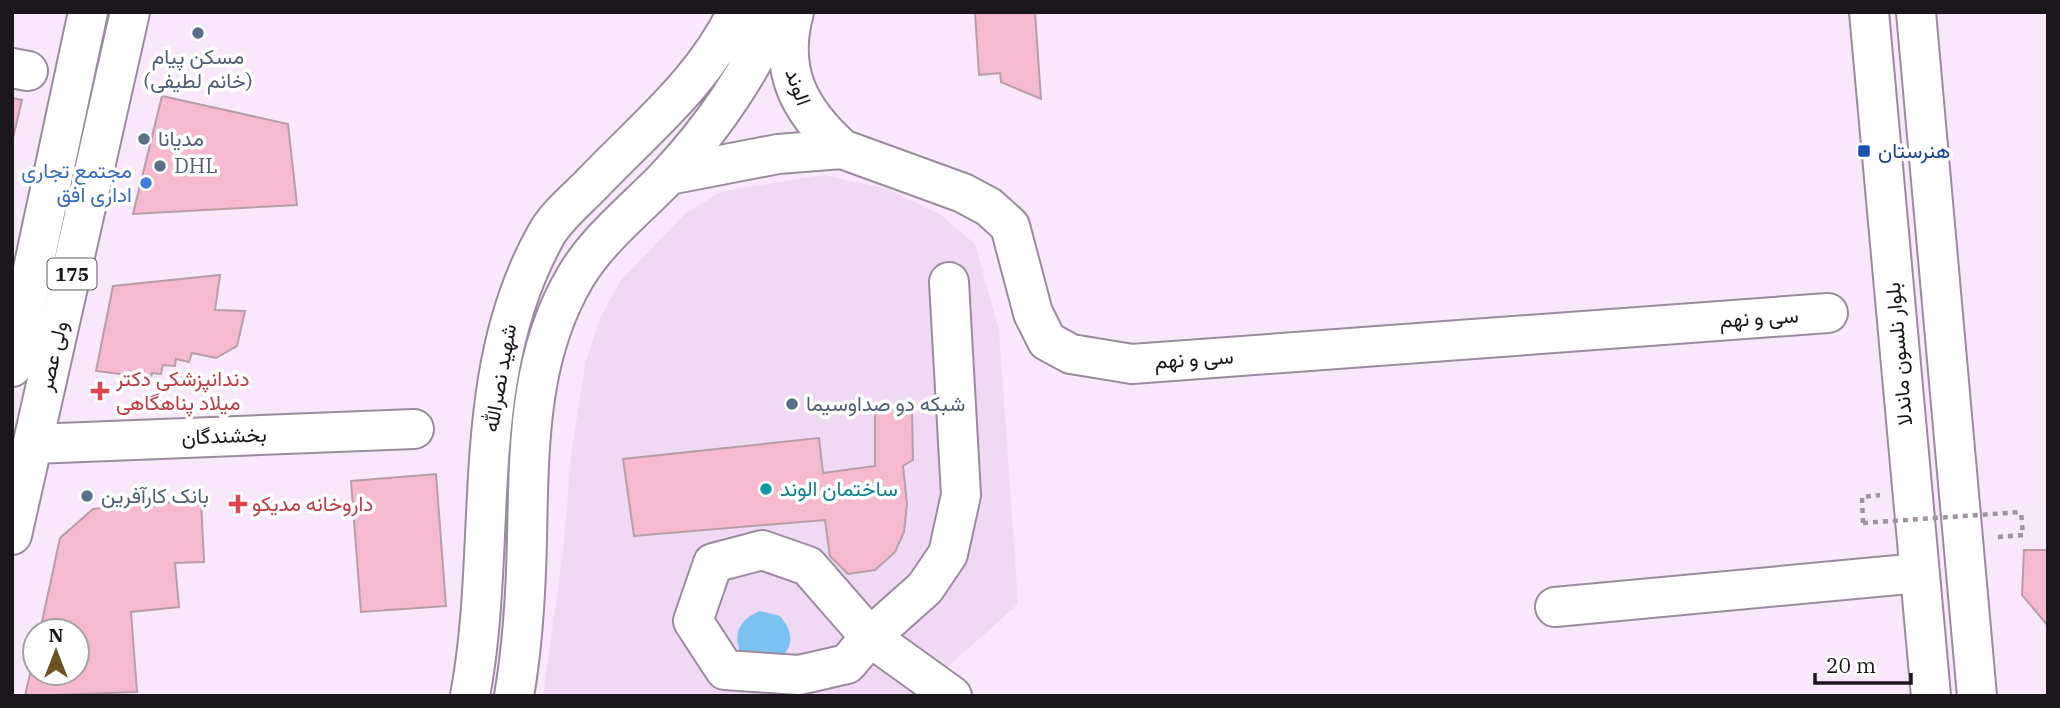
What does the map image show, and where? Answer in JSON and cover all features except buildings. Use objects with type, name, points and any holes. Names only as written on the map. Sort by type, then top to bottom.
[{"type":"main road","points":[[12,367],[88,12]]},
{"type":"main road","name":"ولی عصر","points":[[12,535],[130,12]]},
{"type":"main road","name":"شهید نصرالله","points":[[470,696],[480,607],[489,431],[502,348],[521,283],[549,230],[691,85],[722,42],[737,12]]},
{"type":"main road","name":"شهید نصرالله","points":[[514,696],[526,591],[528,440],[534,400],[551,331],[577,274],[669,175],[728,103],[756,57],[777,12]]},
{"type":"main road","name":"الوند","points":[[794,12],[788,50],[802,105],[815,124],[842,149]]},
{"type":"main road","name":"بلوار نلسون ماندلا","points":[[1869,12],[1931,696]]},
{"type":"main road","points":[[1916,12],[1977,696]]},
{"type":"main road","name":"سی و نهم","points":[[669,175],[778,153],[842,149],[962,194],[1003,216],[1016,240],[1039,329],[1058,349],[1086,358],[1132,364],[1828,313]]},
{"type":"main road","points":[[949,282],[961,495],[956,527],[948,554],[925,588],[870,637],[951,694]]},
{"type":"main road","name":"بخشندگان","points":[[33,444],[414,429]]},
{"type":"main road","points":[[1555,607],[1919,573]]},
{"type":"path","points":[[1862,497],[1863,523],[2021,512],[2023,535]]},
{"type":"shaded area","name":"شبکه دو صداوسیما","points":[[823,175],[888,189],[941,215],[975,244],[999,330],[1018,604],[915,696],[543,696],[563,552],[572,448],[586,361],[600,318],[622,279],[686,213],[723,191]]},
{"type":"water","points":[[760,611],[780,616],[788,628],[789,645],[778,661],[740,652],[737,638],[740,627],[747,618]]},
{"type":"place","name":"مسکن پیام (خانم لطیفی)","points":[[198,33]]},
{"type":"place","name":"مدیانا","points":[[144,139]]},
{"type":"place","name":"هنرستان","points":[[1864,151]]},
{"type":"place","name":"DHL","points":[[160,166]]},
{"type":"place","name":"مجتمع تجاری اداری افق","points":[[146,183]]},
{"type":"place","name":"دندانپزشکی دکتر میلاد پناهگاهی","points":[[100,391]]},
{"type":"place","name":"شبکه دو صداوسیما","points":[[792,404]]},
{"type":"place","name":"ساختمان الوند","points":[[766,489]]},
{"type":"place","name":"بانک کارآفرین","points":[[87,496]]},
{"type":"place","name":"داروخانه مدیکو","points":[[238,504]]}]
